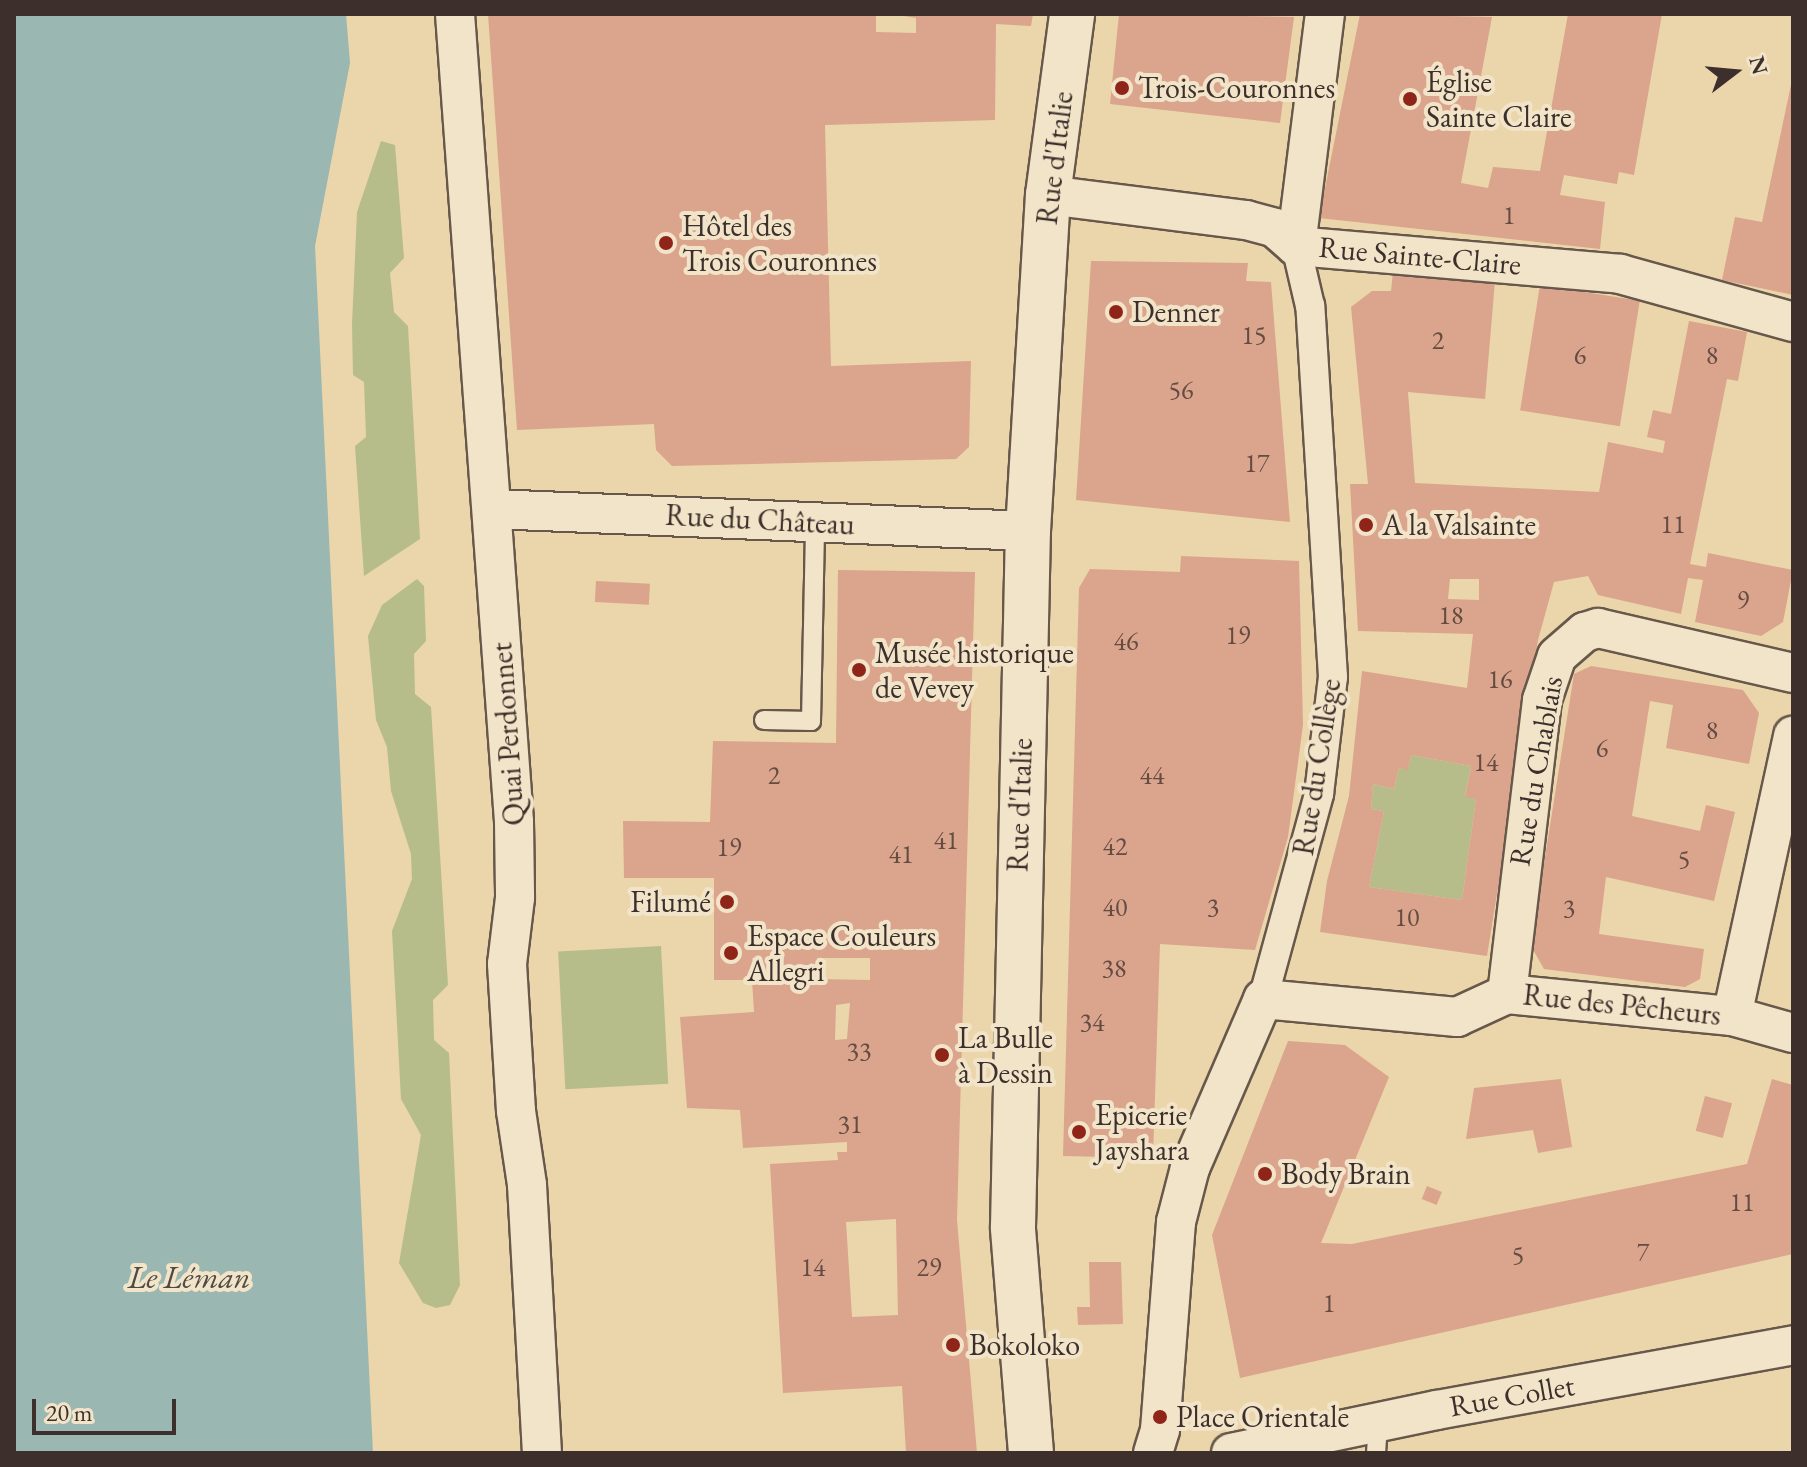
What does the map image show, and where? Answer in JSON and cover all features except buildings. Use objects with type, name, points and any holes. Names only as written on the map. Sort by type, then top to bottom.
[{"type":"street","name":"Quai Perdonnet","points":[[455,14],[514,822],[515,898],[507,964],[516,1111],[527,1185],[542,1453]]},
{"type":"street","name":"Rue d'Italie","points":[[1031,1453],[1013,1227],[1028,531],[1048,195],[1072,14]]},
{"type":"street","name":"Rue du Collège","points":[[1166,1451],[1176,1222],[1190,1168],[1263,999],[1319,794],[1333,677],[1310,306],[1296,246],[1325,14]]},
{"type":"street","name":"Rue Sainte-Claire","points":[[1048,195],[1246,220],[1275,228],[1296,246],[1620,274],[1793,322]]},
{"type":"street","name":"Rue du Château","points":[[492,509],[1028,531]]},
{"type":"street","name":"Rue du Chablais","points":[[1507,994],[1542,700],[1557,656],[1585,632],[1598,628],[1793,673]]},
{"type":"street","points":[[1732,1016],[1793,736]]},
{"type":"street","name":"Rue des Pêcheurs","points":[[1263,999],[1457,1017],[1507,994],[1732,1016],[1793,1033]]},
{"type":"street","name":"Rue Collet","points":[[1231,1453],[1377,1437],[1793,1345]]},
{"type":"lane","points":[[764,720],[811,721],[815,523]]},
{"type":"green space","points":[[381,141],[395,145],[404,258],[390,273],[394,312],[408,326],[420,539],[364,576],[355,446],[366,437],[364,382],[353,375],[352,324],[357,212]]},
{"type":"green space","points":[[417,579],[424,586],[426,641],[414,654],[415,694],[431,707],[448,985],[433,1000],[434,1040],[449,1053],[460,1285],[450,1305],[436,1308],[423,1303],[399,1263],[421,1135],[401,1099],[392,931],[412,879],[411,854],[391,791],[387,747],[376,720],[368,636],[382,605]]},
{"type":"green space","points":[[1411,755],[1471,766],[1465,796],[1476,799],[1462,900],[1369,887],[1384,811],[1371,809],[1373,784],[1394,789],[1399,768],[1408,769]]},
{"type":"green space","points":[[661,946],[668,1084],[565,1089],[558,951]]},
{"type":"water","name":"Le Léman","points":[[14,14],[346,14],[350,63],[315,246],[373,1453],[14,1453]]},
{"type":"place","name":"Trois-Couronnes","points":[[1122,88]]},
{"type":"place","name":"Église Sainte Claire","points":[[1410,99]]},
{"type":"place","name":"Hôtel des Trois Couronnes","points":[[666,243]]},
{"type":"place","name":"Denner","points":[[1116,312]]},
{"type":"place","name":"A la Valsainte","points":[[1366,525]]},
{"type":"place","name":"Musée historique de Vevey","points":[[859,670]]},
{"type":"place","name":"Filumé","points":[[727,902]]},
{"type":"place","name":"Espace Couleurs Allegri","points":[[731,953]]},
{"type":"place","name":"La Bulle à Dessin","points":[[942,1055]]},
{"type":"place","name":"Epicerie Jayshara","points":[[1079,1132]]},
{"type":"place","name":"Body Brain","points":[[1265,1174]]},
{"type":"place","name":"Bokoloko","points":[[953,1345]]},
{"type":"place","name":"Place Orientale","points":[[1160,1417]]}]
